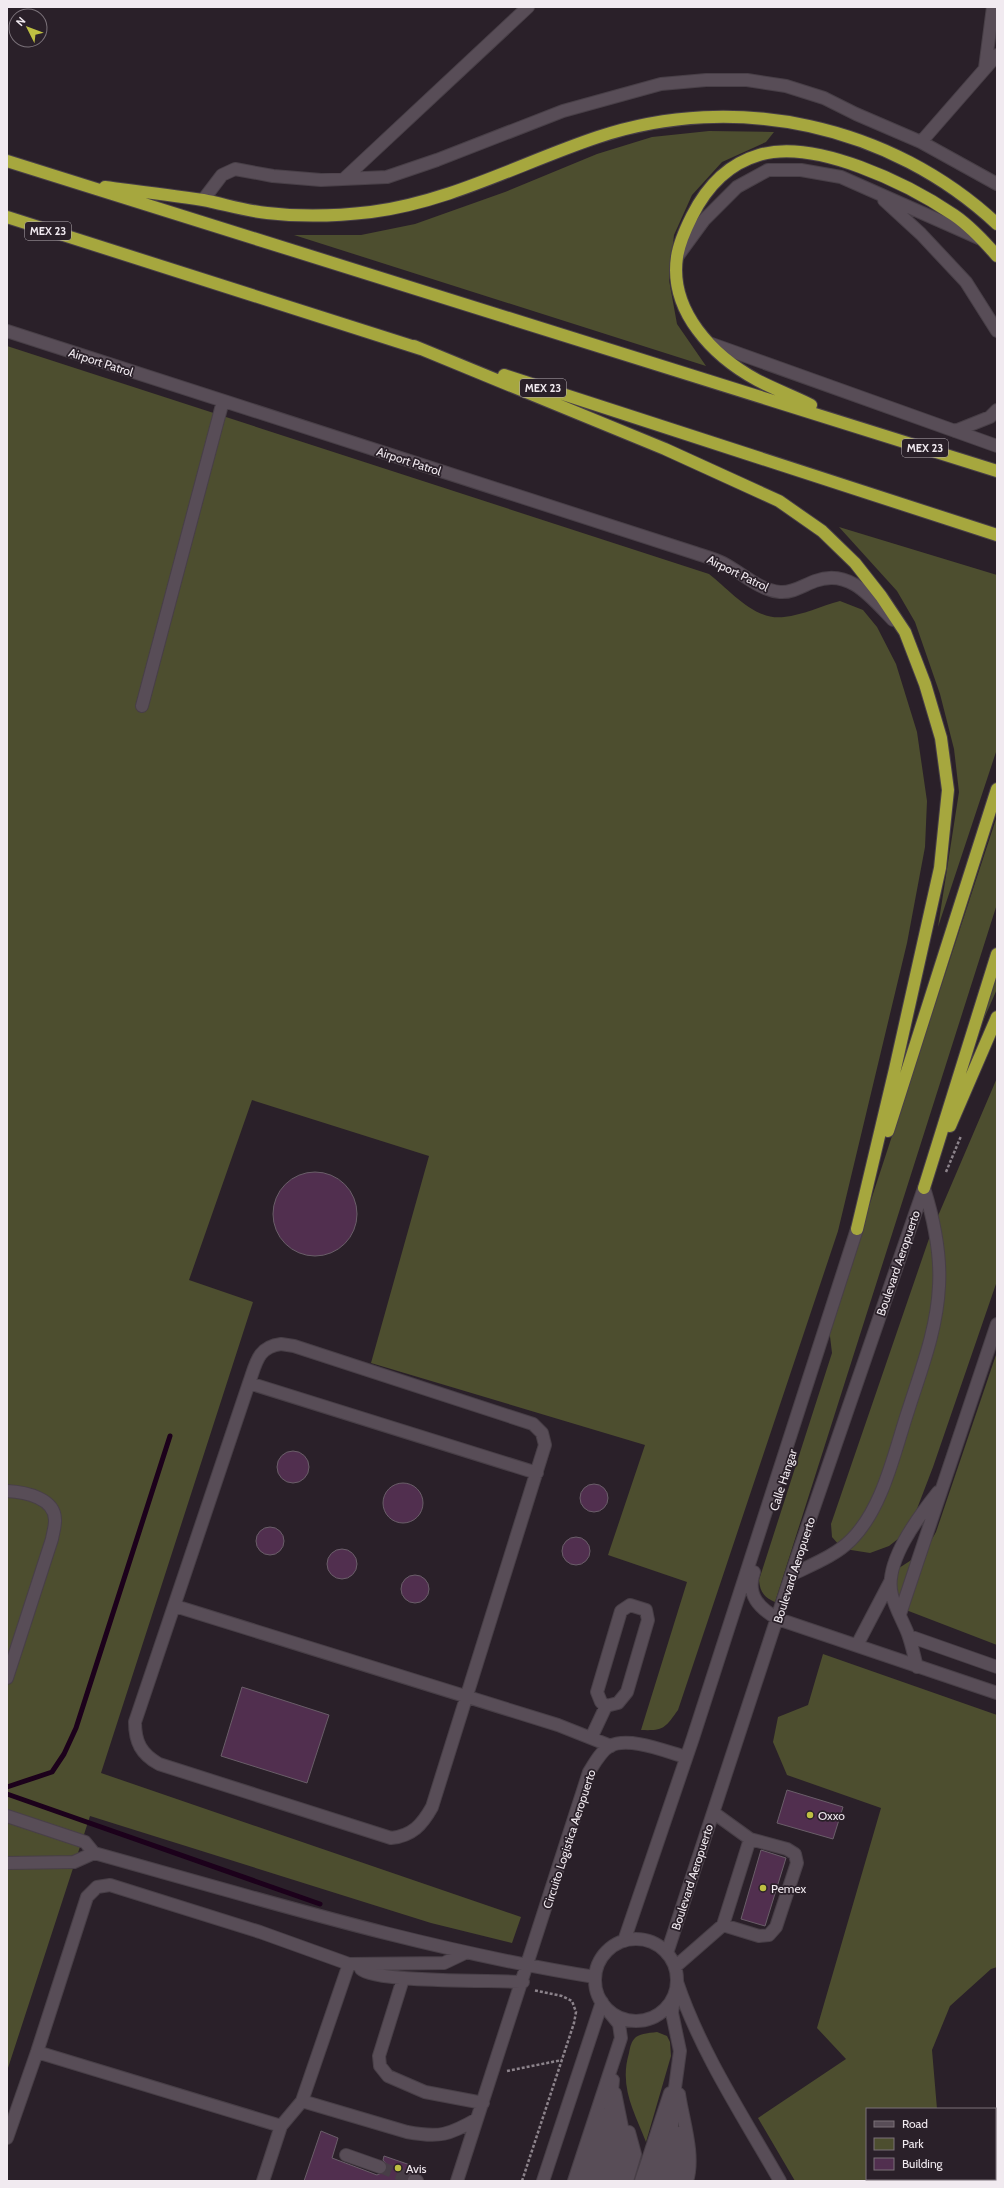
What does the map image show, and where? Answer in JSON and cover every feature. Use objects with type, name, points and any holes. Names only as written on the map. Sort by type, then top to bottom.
[{"type":"highway","points":[[70,182],[203,200],[267,213],[320,216],[372,212],[452,192],[599,137],[620,131],[661,121],[723,117],[809,125],[854,138],[926,171],[975,204],[997,224]]},
{"type":"highway","points":[[854,425],[756,379],[720,355],[685,311],[678,285],[677,257],[692,216],[699,202],[714,182],[736,164],[759,154],[805,152],[829,156],[878,175],[927,198],[955,216],[983,240],[997,256]]},
{"type":"highway","name":"MEX 23","points":[[9,161],[70,182],[854,425],[997,471]]},
{"type":"highway","name":"MEX 23","points":[[7,218],[414,346],[997,535]]},
{"type":"highway","points":[[414,346],[672,452],[779,501],[822,531],[855,563],[881,596],[905,632],[926,684],[941,738],[948,790],[940,868],[896,1069],[857,1229]]},
{"type":"highway","points":[[857,1229],[997,789]]},
{"type":"highway","points":[[924,1188],[997,954]]},
{"type":"highway","points":[[924,1188],[997,1017]]},
{"type":"street","points":[[345,178],[528,7]]},
{"type":"street","points":[[986,68],[993,7]]},
{"type":"street","points":[[921,142],[997,55]]},
{"type":"street","points":[[203,200],[222,175],[235,169],[272,176],[321,180],[387,177],[437,160],[563,111],[662,84],[706,80],[747,80],[786,86],[824,98],[856,114],[921,142],[997,184]]},
{"type":"street","points":[[677,257],[704,220],[737,187],[768,170],[801,170],[841,177],[983,240]]},
{"type":"street","points":[[876,192],[921,234],[966,282],[997,332]]},
{"type":"street","name":"Airport Patrol","points":[[7,331],[695,553],[723,563],[763,588],[780,592],[795,590],[823,578],[838,577],[852,583],[872,598],[905,632]]},
{"type":"street","points":[[709,343],[997,446]]},
{"type":"street","points":[[142,706],[223,401]]},
{"type":"street","points":[[955,431],[990,418],[997,410]]},
{"type":"street","points":[[791,1575],[824,1559],[851,1540],[881,1494],[934,1328],[939,1286],[939,1256],[930,1208],[924,1188]]},
{"type":"street","name":"Boulevard Aeropuerto","points":[[667,1952],[778,1619],[791,1575],[924,1188]]},
{"type":"street","points":[[624,1941],[686,1757],[857,1229]]},
{"type":"street","points":[[900,1614],[997,1324]]},
{"type":"street","name":"Calle Hangar","points":[[825,1331],[822,1360],[751,1584],[755,1600],[767,1612],[778,1619],[997,1693]]},
{"type":"street","points":[[281,1344],[294,1346],[533,1424],[542,1433],[545,1445],[537,1473],[432,1807],[424,1822],[414,1831],[403,1837],[391,1838],[159,1764],[143,1753],[138,1743],[135,1722],[249,1383],[260,1354],[265,1349],[281,1344]]},
{"type":"street","points":[[249,1383],[537,1473]]},
{"type":"street","points":[[917,1667],[909,1636],[892,1595],[890,1582],[892,1568],[923,1512],[944,1482]]},
{"type":"street","points":[[7,1491],[39,1497],[51,1507],[56,1520],[52,1539],[7,1678]]},
{"type":"street","points":[[857,1645],[890,1582]]},
{"type":"street","points":[[630,1605],[636,1606],[648,1611],[648,1620],[627,1692],[618,1703],[606,1706],[597,1692],[621,1611],[630,1605]]},
{"type":"street","points":[[175,1606],[467,1697],[611,1746],[631,1742],[686,1757]]},
{"type":"street","points":[[909,1636],[997,1667]]},
{"type":"street","points":[[591,1738],[606,1706]]},
{"type":"street","name":"Circuito Logistica Aeropuerto","points":[[457,2181],[477,2119],[525,1985],[528,1966],[589,1772],[597,1759],[611,1746]]},
{"type":"street","points":[[714,1813],[750,1840],[787,1848],[795,1854],[797,1863],[776,1927],[769,1935],[759,1936],[723,1925]]},
{"type":"street","points":[[7,1816],[85,1842],[94,1853],[316,1915],[465,1953],[528,1966],[595,1977]]},
{"type":"street","points":[[675,1968],[723,1925],[750,1840]]},
{"type":"street","points":[[7,1863],[74,1862],[94,1853]]},
{"type":"street","points":[[7,2138],[37,2052],[87,1898],[97,1887],[110,1885],[247,1928],[354,1964],[444,1963],[465,1953]]},
{"type":"street","points":[[584,2181],[597,2142],[618,2050],[621,2030],[619,2024],[605,2006],[596,1990],[595,1977],[598,1965],[604,1954],[614,1946],[624,1941],[636,1939],[647,1940],[658,1945],[667,1952],[675,1968],[677,1982],[689,2017],[702,2044],[780,2181]]},
{"type":"street","points":[[354,1964],[361,1970],[371,1975],[403,1979],[525,1985]]},
{"type":"street","points":[[263,2181],[281,2126],[302,2101],[354,1964]]},
{"type":"street","points":[[403,1979],[379,2056],[380,2066],[388,2076],[425,2092],[483,2103]]},
{"type":"street","points":[[664,2181],[670,2156],[674,2095],[680,2051],[672,2013],[677,1982]]},
{"type":"street","points":[[605,2006],[626,2020],[646,2020],[658,2015],[668,2006],[674,1995]]},
{"type":"street","points":[[543,2181],[605,2006]]},
{"type":"street","points":[[574,2181],[618,2050]]},
{"type":"street","points":[[37,2052],[281,2126]]},
{"type":"street","points":[[606,2181],[617,2144],[614,2067]]},
{"type":"street","points":[[595,2181],[608,2136],[614,2067]]},
{"type":"street","points":[[641,2181],[678,2067]]},
{"type":"street","points":[[652,2181],[661,2151],[678,2067]]},
{"type":"street","points":[[676,2181],[680,2159],[676,2096],[678,2067]]},
{"type":"street","points":[[678,2067],[678,2087],[689,2154],[689,2169],[686,2181]]},
{"type":"street","points":[[614,2086],[626,2147],[617,2181]]},
{"type":"street","points":[[302,2101],[407,2132],[423,2135],[451,2133],[477,2119]]},
{"type":"street","points":[[617,2101],[635,2148],[634,2161],[627,2181]]},
{"type":"street","points":[[346,2155],[380,2167]]},
{"type":"path","points":[[522,2181],[574,2023],[576,2012],[572,2001],[562,1996],[525,1985]]},
{"type":"path","points":[[500,2072],[562,2060]]},
{"type":"green space","points":[[709,131],[774,132],[766,142],[722,162],[692,195],[674,235],[669,280],[677,324],[706,366],[294,235],[361,235],[415,224],[505,192],[597,154],[652,137]]},
{"type":"green space","points":[[7,346],[709,574],[743,603],[763,614],[773,617],[791,616],[840,601],[863,610],[877,627],[896,664],[917,732],[927,801],[925,847],[907,943],[838,1231],[678,1710],[667,1725],[659,1729],[641,1730],[687,1582],[608,1555],[645,1445],[371,1363],[429,1156],[252,1100],[189,1280],[253,1302],[101,1773],[521,1917],[512,1943],[431,1923],[90,1816],[7,2071]]},
{"type":"green space","points":[[839,527],[997,575],[997,749],[938,927],[959,792],[954,749],[940,694],[915,622],[897,591]]},
{"type":"green space","points":[[997,816],[997,904],[775,1602],[763,1594],[760,1588],[759,1580],[832,1353],[829,1328]]},
{"type":"green space","points":[[997,972],[997,989],[976,1037]]},
{"type":"green space","points":[[997,1078],[997,1281],[933,1467],[915,1514],[903,1535],[889,1546],[870,1553],[851,1550],[839,1545],[832,1537],[831,1524],[932,1230]]},
{"type":"green space","points":[[997,1352],[997,1645],[893,1605],[899,1568],[920,1553],[929,1544],[936,1532]]},
{"type":"green space","points":[[823,1654],[997,1715],[997,1967],[991,1969],[950,2006],[932,2050],[937,2108],[866,2108],[866,2180],[978,2181],[795,2181],[758,2118],[846,2059],[817,2028],[881,1808],[787,1775],[773,1742],[778,1717],[808,1705]]},
{"type":"green space","points":[[657,2032],[667,2036],[670,2042],[671,2056],[646,2142],[629,2099],[626,2065],[630,2047],[634,2039],[646,2033]]},
{"type":"building","points":[[315,1172],[331,1175],[345,1184],[354,1198],[357,1214],[354,1230],[345,1244],[331,1253],[315,1256],[299,1253],[285,1244],[276,1230],[273,1214],[276,1198],[285,1184],[299,1175]]},
{"type":"building","points":[[290,1451],[296,1451],[306,1458],[309,1467],[308,1473],[302,1480],[296,1483],[290,1483],[280,1476],[277,1470],[277,1464],[284,1454]]},
{"type":"building","points":[[407,1483],[414,1486],[420,1492],[423,1503],[422,1511],[414,1520],[407,1523],[399,1523],[392,1520],[384,1511],[383,1499],[386,1492],[395,1484]]},
{"type":"building","points":[[594,1484],[604,1488],[608,1498],[604,1508],[594,1512],[584,1508],[580,1498],[584,1488]]},
{"type":"building","points":[[270,1527],[280,1531],[284,1541],[280,1551],[270,1555],[260,1551],[256,1541],[260,1531]]},
{"type":"building","points":[[576,1537],[586,1541],[590,1551],[586,1561],[576,1565],[566,1561],[562,1551],[566,1541]]},
{"type":"building","points":[[342,1549],[348,1550],[356,1558],[356,1570],[348,1578],[342,1579],[336,1578],[328,1570],[327,1564],[328,1558],[336,1550]]},
{"type":"building","points":[[415,1575],[425,1579],[429,1589],[425,1599],[415,1603],[405,1599],[401,1589],[405,1579]]},
{"type":"building","points":[[242,1687],[329,1715],[307,1783],[221,1756]]},
{"type":"building","name":"Oxxo","points":[[787,1790],[843,1807],[833,1839],[777,1823]]},
{"type":"building","name":"Pemex","points":[[761,1850],[786,1858],[765,1926],[741,1919]]},
{"type":"building","points":[[321,2131],[338,2138],[332,2158],[377,2175],[387,2170],[387,2165],[383,2160],[384,2156],[419,2168],[417,2173],[409,2174],[407,2181],[304,2181]]},
{"type":"waterway","points":[[7,1787],[52,1772],[64,1754],[76,1728],[170,1436]]},
{"type":"waterway","points":[[7,1794],[320,1904]]},
{"type":"tunnel","points":[[380,2167],[414,2180]]},
{"type":"place","name":"Oxxo","points":[[810,1815]]},
{"type":"place","name":"Pemex","points":[[763,1888]]},
{"type":"place","name":"Avis","points":[[398,2168]]}]
